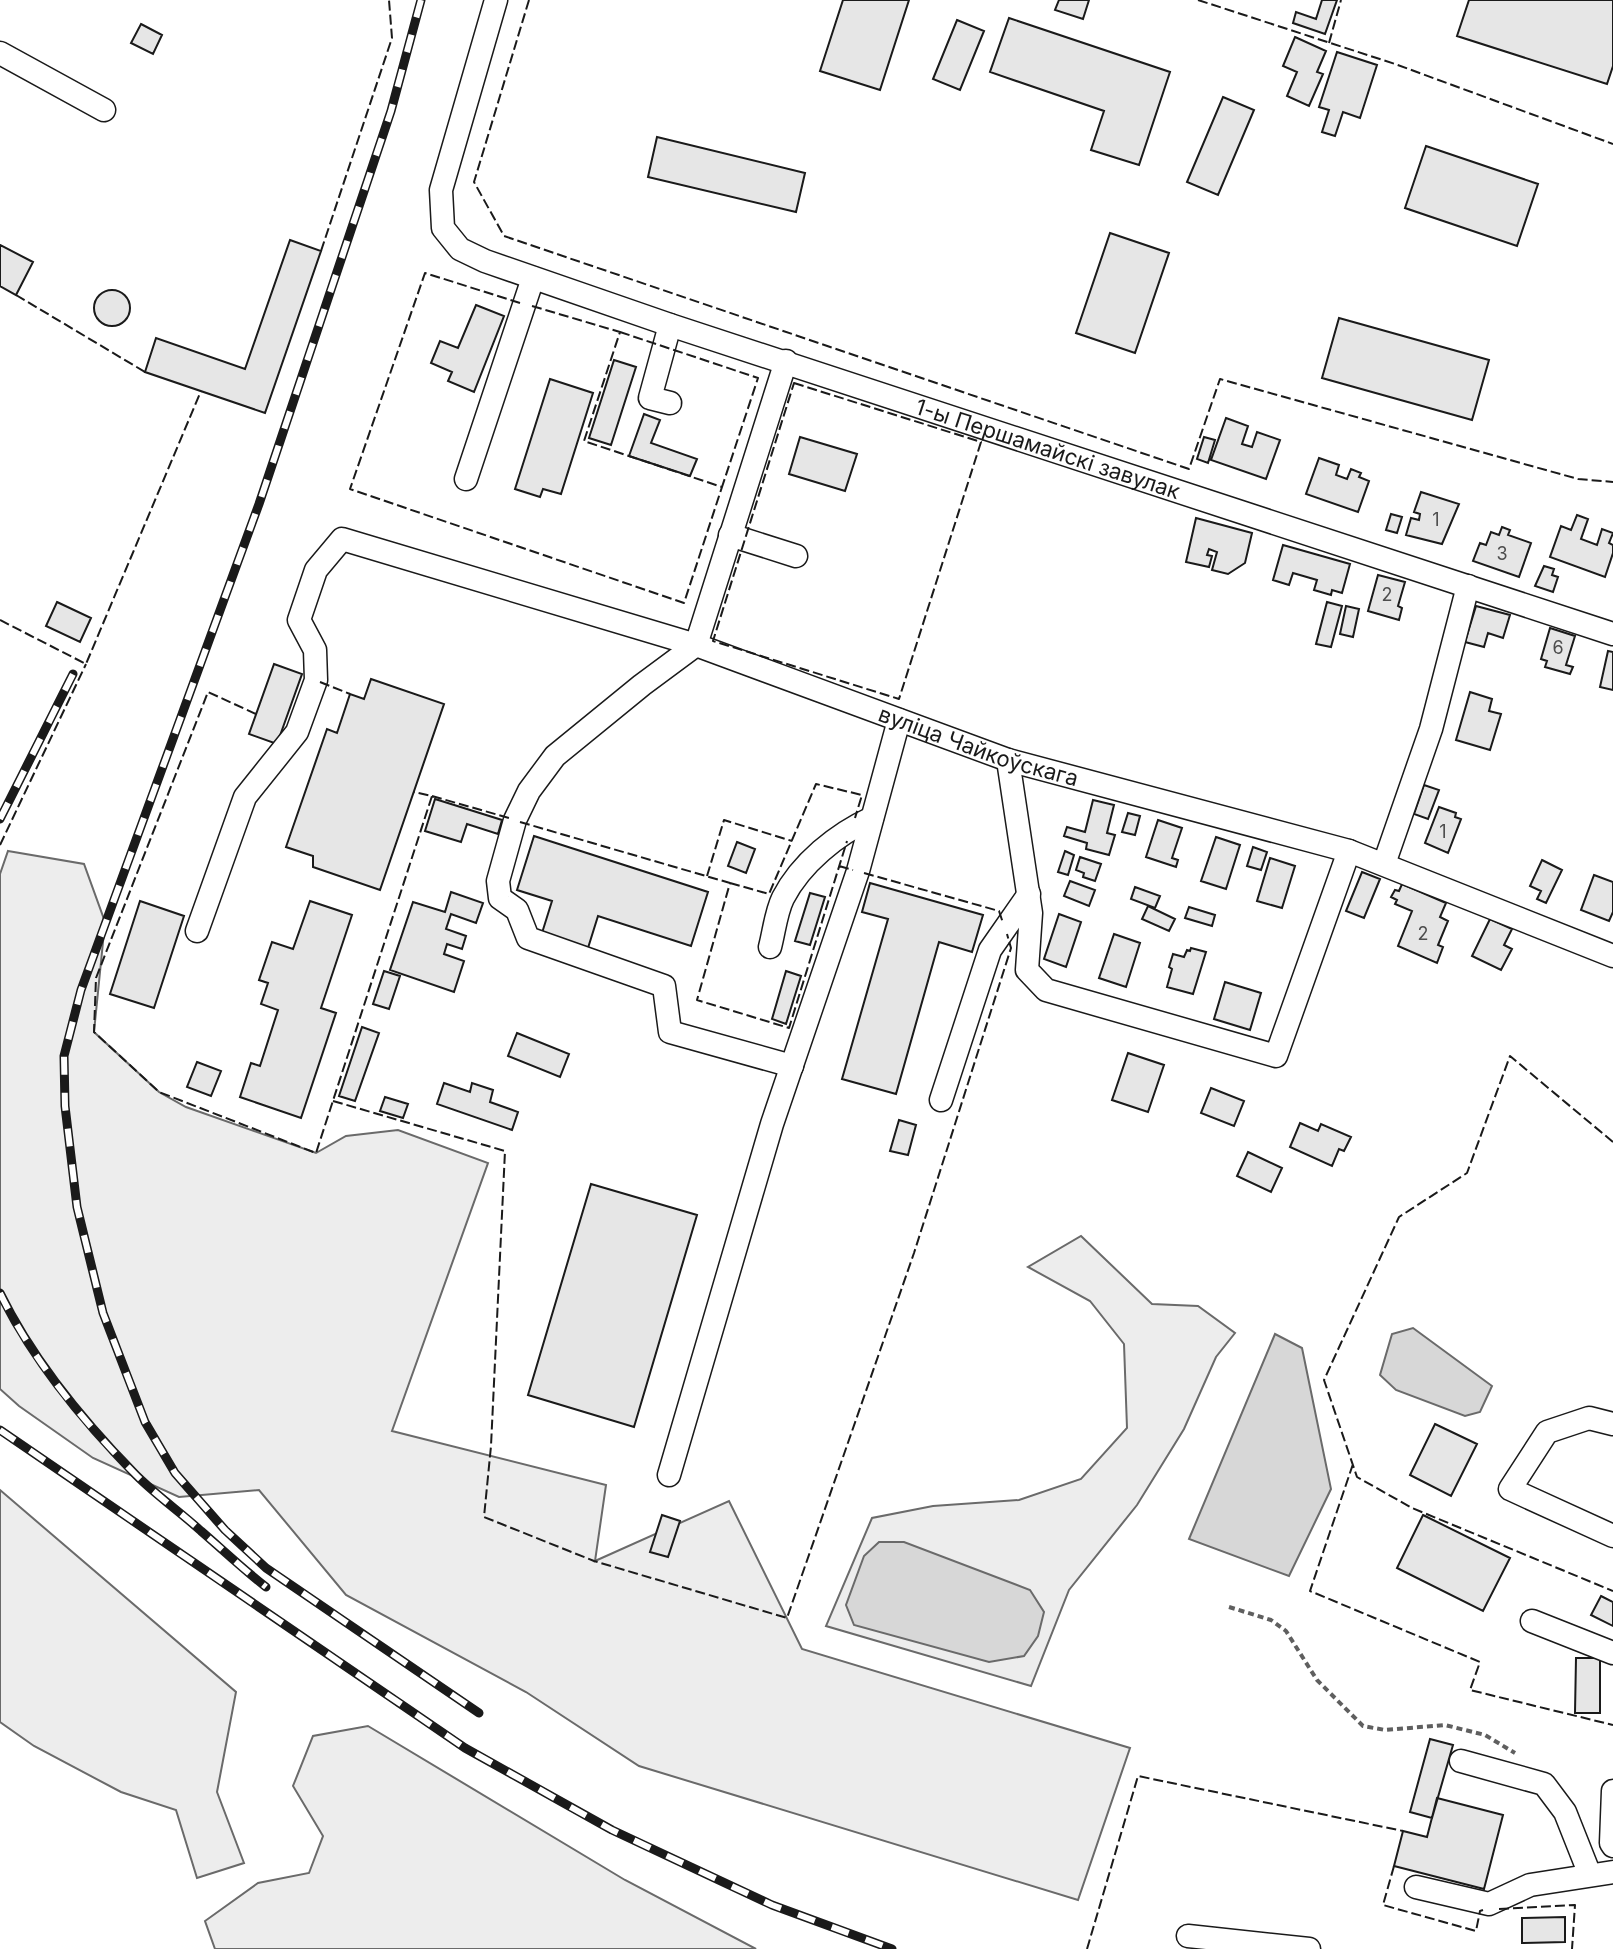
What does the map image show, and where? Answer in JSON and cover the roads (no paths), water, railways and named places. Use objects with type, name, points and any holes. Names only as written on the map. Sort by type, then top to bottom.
[{"type":"street","name":"1-ы Першамайскі завулак","points":[[496,0],[441,190],[443,228],[460,249],[485,261],[670,325],[1613,634]]},
{"type":"street","points":[[0,53],[104,110]]},
{"type":"street","points":[[466,479],[533,278]]},
{"type":"street","points":[[670,325],[650,398],[670,403]]},
{"type":"street","points":[[786,361],[696,645],[555,756],[529,791],[515,820],[498,881],[500,898],[517,910],[528,938],[664,986],[670,1032],[792,1066]]},
{"type":"street","points":[[730,535],[796,556]]},
{"type":"street","name":"вуліца Чайкоўскага","points":[[197,931],[245,797],[297,732],[316,680],[315,650],[299,620],[316,570],[342,539],[696,645],[1008,760],[1349,851],[1613,956]]},
{"type":"street","points":[[1384,864],[1431,729],[1468,586]]},
{"type":"street","points":[[669,1475],[772,1124],[858,871],[899,720]]},
{"type":"street","points":[[1008,760],[1031,913],[1027,970],[1046,990],[1276,1056],[1349,851]]},
{"type":"street","points":[[770,947],[782,899],[816,854],[852,828],[872,818]]},
{"type":"street","points":[[941,1100],[990,950],[1029,894]]},
{"type":"street","points":[[1613,1424],[1589,1418],[1547,1432],[1510,1489],[1613,1536]]},
{"type":"street","points":[[1532,1621],[1613,1653]]},
{"type":"street","points":[[1461,1761],[1544,1784],[1565,1812],[1590,1875]]},
{"type":"street","points":[[1613,1791],[1613,1846]]},
{"type":"street","points":[[1416,1887],[1489,1904],[1530,1885],[1613,1872]]},
{"type":"street","points":[[1188,1936],[1309,1949]]},
{"type":"railway","points":[[421,0],[391,111],[259,504],[81,990],[64,1056],[65,1106],[77,1207],[103,1313],[145,1422],[175,1473],[225,1530],[266,1568],[479,1713]]},
{"type":"railway","points":[[0,819],[73,674]]},
{"type":"railway","points":[[0,1293],[28,1343],[60,1389],[97,1433],[144,1482],[266,1587]]},
{"type":"railway","points":[[0,1430],[465,1748],[612,1830],[772,1905],[892,1949]]}]
